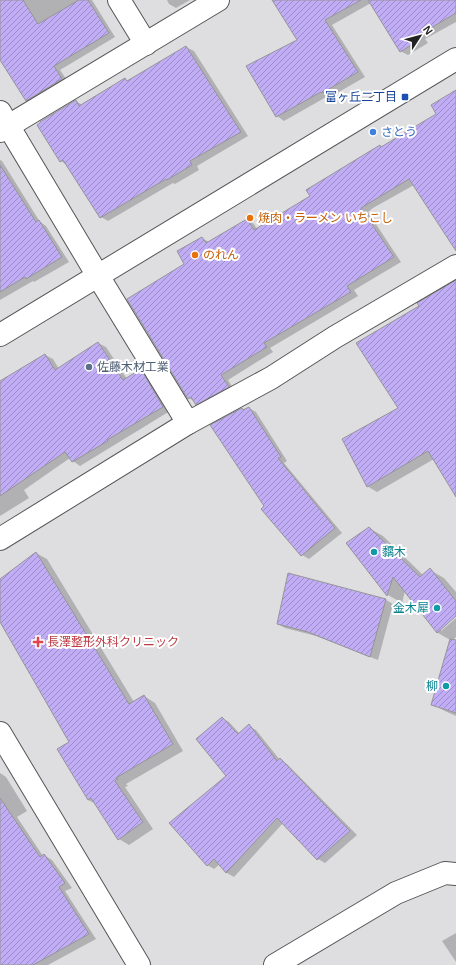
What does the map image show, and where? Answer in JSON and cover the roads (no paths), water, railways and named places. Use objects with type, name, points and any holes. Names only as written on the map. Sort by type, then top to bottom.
[{"type":"street","points":[[119,0],[146,44]]},
{"type":"street","points":[[188,423],[3,123],[146,44],[218,0]]},
{"type":"street","points":[[0,335],[456,60]]},
{"type":"street","points":[[0,539],[188,423],[271,378],[335,337],[456,266]]},
{"type":"street","points":[[0,733],[139,965]]},
{"type":"street","points":[[275,965],[396,893],[445,873],[456,874]]},
{"type":"place","name":"富ヶ丘二丁目","points":[[405,97]]},
{"type":"place","name":"さとう","points":[[373,132]]},
{"type":"place","name":"焼肉・ラーメン いちこし","points":[[250,218]]},
{"type":"place","name":"のれん","points":[[195,255]]},
{"type":"place","name":"佐藤木材工業","points":[[89,367]]},
{"type":"place","name":"黐木","points":[[374,552]]},
{"type":"place","name":"金木犀","points":[[437,608]]},
{"type":"place","name":"長澤整形外科クリニック","points":[[38,642]]},
{"type":"place","name":"柳","points":[[446,686]]}]
